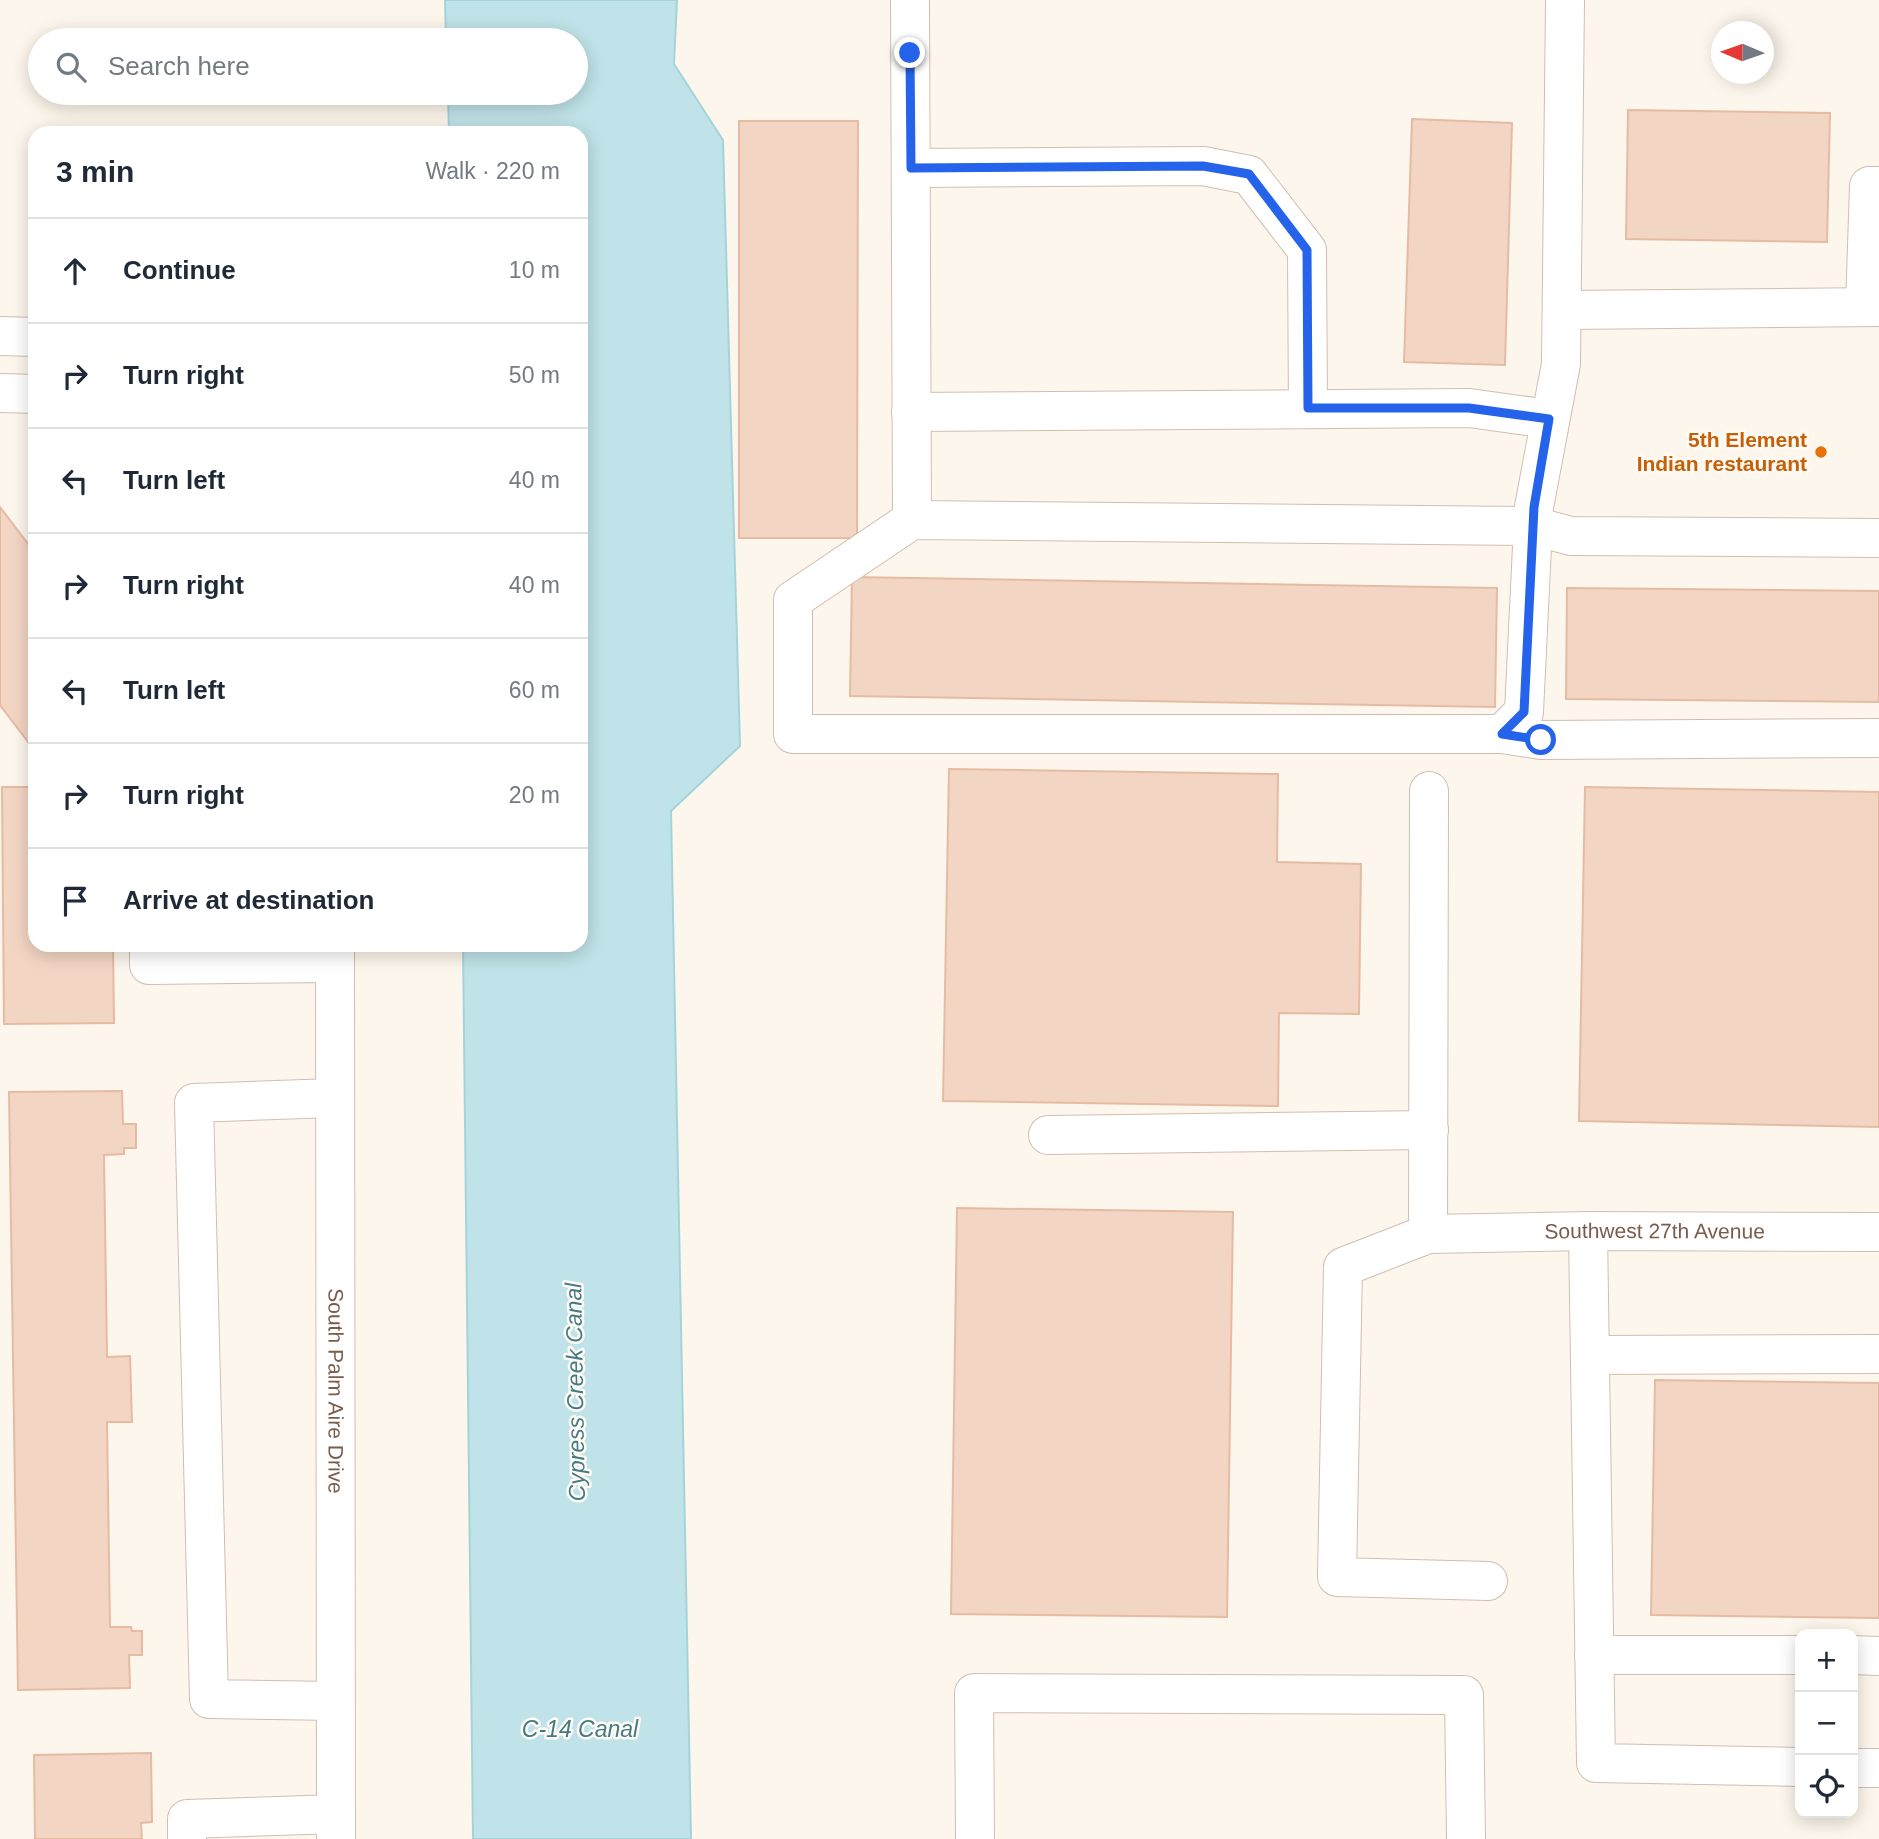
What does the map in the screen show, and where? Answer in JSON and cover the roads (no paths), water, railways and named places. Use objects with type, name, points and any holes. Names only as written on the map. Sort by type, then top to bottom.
[{"type":"street","points":[[910,0],[912,520]]},
{"type":"street","points":[[1502,734],[1524,712],[1533,526],[1549,419],[1561,364],[1565,0]]},
{"type":"street","points":[[911,168],[1203,166],[1249,174],[1307,250],[1308,408]]},
{"type":"street","points":[[1562,310],[1872,307],[1869,186],[1879,186]]},
{"type":"street","points":[[0,336],[28,337]]},
{"type":"street","points":[[0,393],[28,394]]},
{"type":"street","points":[[911,412],[1469,408],[1549,419]]},
{"type":"street","points":[[1879,538],[1571,536],[1533,526],[912,520],[793,600],[793,734],[1502,734],[1541,740],[1879,738]]},
{"type":"street","points":[[1429,791],[1428,1234],[1343,1267],[1337,1577],[1488,1581]]},
{"type":"street","points":[[149,952],[149,965],[335,954]]},
{"type":"street","name":"South Palm Aire Drive","points":[[335,954],[336,1826]]},
{"type":"street","points":[[334,1098],[194,1104],[209,1699],[335,1701]]},
{"type":"street","points":[[1048,1135],[1429,1130]]},
{"type":"street","points":[[1588,1231],[1596,1763],[1795,1767]]},
{"type":"street","name":"Southwest 27th Avenue","points":[[1428,1234],[1588,1231],[1879,1232]]},
{"type":"street","points":[[1590,1355],[1879,1354]]},
{"type":"street","points":[[1594,1655],[1795,1655]]},
{"type":"street","points":[[1858,1656],[1879,1656]]},
{"type":"street","points":[[975,1839],[975,1693],[1464,1695],[1465,1839]]},
{"type":"street","points":[[1858,1768],[1879,1768]]},
{"type":"street","points":[[187,1839],[187,1819],[336,1826]]},
{"type":"water","name":"C-14 Canal","points":[[445,0],[677,0],[674,64],[723,140],[740,746],[671,811],[691,1839],[473,1839],[463,952],[588,952],[588,126],[449,126],[448,105],[588,105],[588,28],[446,28]]},
{"type":"place","name":"5th Element Indian restaurant","points":[[1821,452]]},
{"type":"water label","name":"Cypress Creek Canal","points":[[575,1392]]}]
